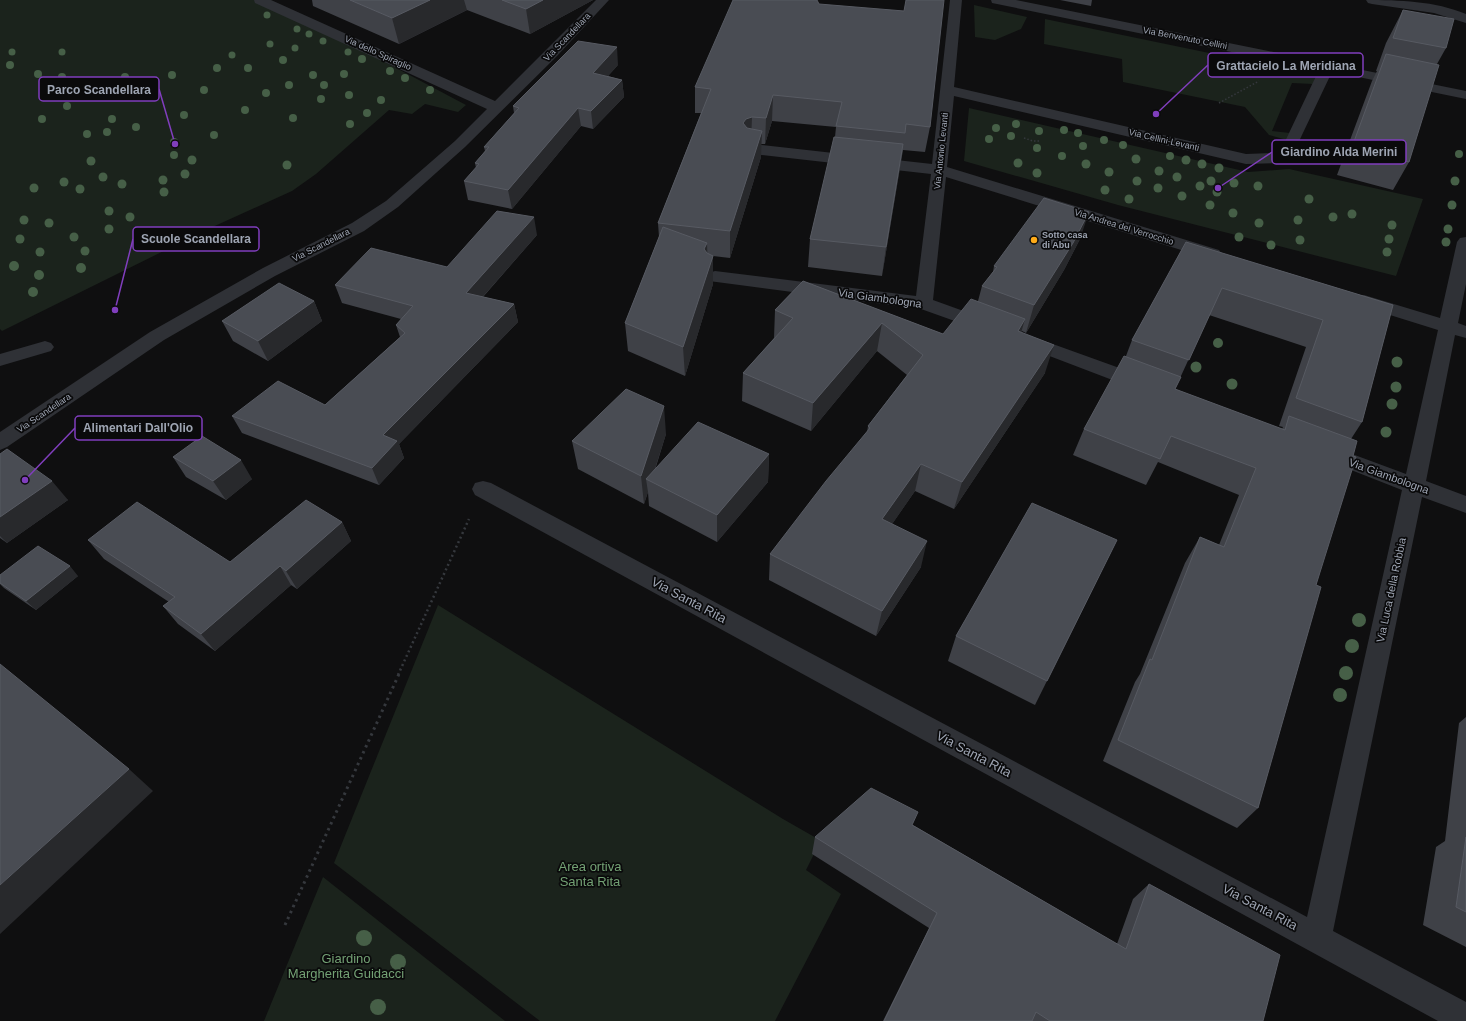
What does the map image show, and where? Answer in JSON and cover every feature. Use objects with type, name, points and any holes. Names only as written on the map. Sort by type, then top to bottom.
[{"type":"street","name":"Via dello Spiraglio","points":[[260,0],[496,107]]},
{"type":"street","name":"Via Scandellara","points":[[0,442],[157,336],[268,272],[358,227],[392,204],[460,144],[603,0]]},
{"type":"street","name":"Via Antonio Levanti","points":[[924,303],[956,0]]},
{"type":"street","name":"Via Benvenuto Cellini","points":[[997,0],[1466,95]]},
{"type":"street","name":"Via Cellini-Levanti","points":[[947,90],[1246,159],[1278,158],[1287,153],[1323,76],[1321,65]]},
{"type":"street","name":"Via Andrea del Verrocchio","points":[[752,149],[939,170],[1226,258]]},
{"type":"street","name":"Via Luca della Robbia","points":[[1317,938],[1414,485],[1457,329],[1466,242]]},
{"type":"street","name":"Via Giambologna","points":[[715,277],[924,303],[1161,391]]},
{"type":"street","points":[[1347,295],[1457,329]]},
{"type":"street","name":"Via Giambologna","points":[[1310,447],[1466,505]]},
{"type":"street","name":"Via Santa Rita","points":[[483,489],[1466,1019]]},
{"type":"lane","points":[[1372,0],[1463,14]]},
{"type":"lane","points":[[0,360],[45,347]]},
{"type":"path","points":[[1219,103],[1262,80]]},
{"type":"path","points":[[285,925],[483,489]]},
{"type":"green space","points":[[0,0],[268,0],[466,105],[458,112],[425,104],[412,114],[389,110],[316,174],[292,191],[206,230],[2,331],[0,329]]},
{"type":"green space","points":[[974,5],[1027,17],[1021,29],[995,40],[975,37]]},
{"type":"green space","points":[[1045,19],[1316,75],[1313,84],[1292,83],[1272,131],[1290,133],[1287,140],[1269,135],[1245,107],[1123,82],[1122,59],[1044,44]]},
{"type":"green space","points":[[969,108],[1248,172],[1289,169],[1423,199],[1396,276],[1118,205],[964,161]]},
{"type":"green space","name":"Area ortiva Santa Rita","points":[[438,605],[783,819],[825,843],[816,850],[806,870],[841,894],[775,1021],[540,1021],[334,863]]},
{"type":"green space","name":"Giardino Margherita Guidacci","points":[[323,877],[505,1021],[264,1021]]},
{"type":"building","points":[[350,0],[430,0],[392,18]]},
{"type":"building","points":[[502,0],[543,0],[526,9]]},
{"type":"building","points":[[733,0],[817,0],[819,4],[904,11],[906,0],[944,0],[930,127],[906,124],[905,133],[836,126],[842,102],[773,95],[766,118],[752,117],[746,119],[743,123],[747,128],[762,131],[730,231],[658,223],[711,89],[695,87]]},
{"type":"building","points":[[1403,10],[1454,19],[1446,48],[1393,38]]},
{"type":"building","points":[[578,41],[617,47],[593,73],[622,80],[591,111],[578,108],[508,190],[464,181],[479,164],[475,163],[489,147],[484,147],[519,108],[513,106]]},
{"type":"building","points":[[1386,54],[1439,65],[1409,162],[1352,147]]},
{"type":"building","points":[[834,137],[903,144],[886,247],[810,239]]},
{"type":"building","points":[[1044,198],[1089,212],[1073,243],[1034,305],[982,286],[997,267],[994,266]]},
{"type":"building","points":[[497,211],[534,217],[466,293],[514,304],[383,435],[397,441],[372,468],[232,416],[278,381],[325,405],[405,333],[396,325],[413,306],[335,285],[371,248],[447,267]]},
{"type":"building","points":[[663,227],[707,243],[704,249],[707,253],[713,256],[683,347],[625,323]]},
{"type":"building","points":[[1186,242],[1393,305],[1362,422],[1296,398],[1323,320],[1222,288],[1189,360],[1132,340]]},
{"type":"building","points":[[803,281],[943,334],[971,299],[1025,319],[1018,331],[1054,345],[962,482],[921,464],[882,519],[927,541],[882,611],[770,554],[826,481],[870,428],[868,426],[923,355],[882,323],[813,403],[743,373],[793,318],[775,310]]},
{"type":"building","points":[[279,283],[314,301],[258,341],[222,321]]},
{"type":"building","points":[[1124,356],[1181,377],[1175,389],[1285,430],[1289,416],[1357,441],[1353,456],[1356,457],[1316,585],[1321,587],[1258,808],[1118,740],[1150,659],[1152,660],[1200,537],[1224,547],[1256,468],[1171,436],[1160,459],[1084,429]]},
{"type":"building","points":[[626,389],[664,406],[641,476],[572,441]]},
{"type":"building","points":[[698,422],[769,454],[717,515],[646,479]]},
{"type":"building","points":[[202,436],[241,460],[213,481],[173,457]]},
{"type":"building","points":[[7,449],[52,481],[0,517],[0,454]]},
{"type":"building","points":[[306,500],[342,522],[286,571],[280,566],[201,634],[163,606],[175,597],[88,540],[137,502],[230,562]]},
{"type":"building","points":[[1032,503],[1117,540],[1047,681],[956,636]]},
{"type":"building","points":[[38,546],[70,566],[26,601],[0,583],[0,575]]},
{"type":"building","points":[[0,664],[129,769],[0,885]]},
{"type":"building","points":[[871,788],[918,812],[912,825],[1126,949],[1149,884],[1280,955],[1263,1021],[1050,1021],[1036,1012],[1032,1021],[884,1021],[937,913],[815,837]]},
{"type":"building","points":[[1466,837],[1466,912],[1456,907]]},
{"type":"place","name":"Grattacielo La Meridiana","points":[[1156,114]]},
{"type":"place","name":"Parco Scandellara","points":[[175,144]]},
{"type":"place","name":"Giardino Alda Merini","points":[[1218,188]]},
{"type":"place","name":"Sotto casa di Abu","points":[[1034,240]]},
{"type":"place","name":"Scuole Scandellara","points":[[115,310]]},
{"type":"place","name":"Alimentari Dall'Olio","points":[[25,480]]}]
